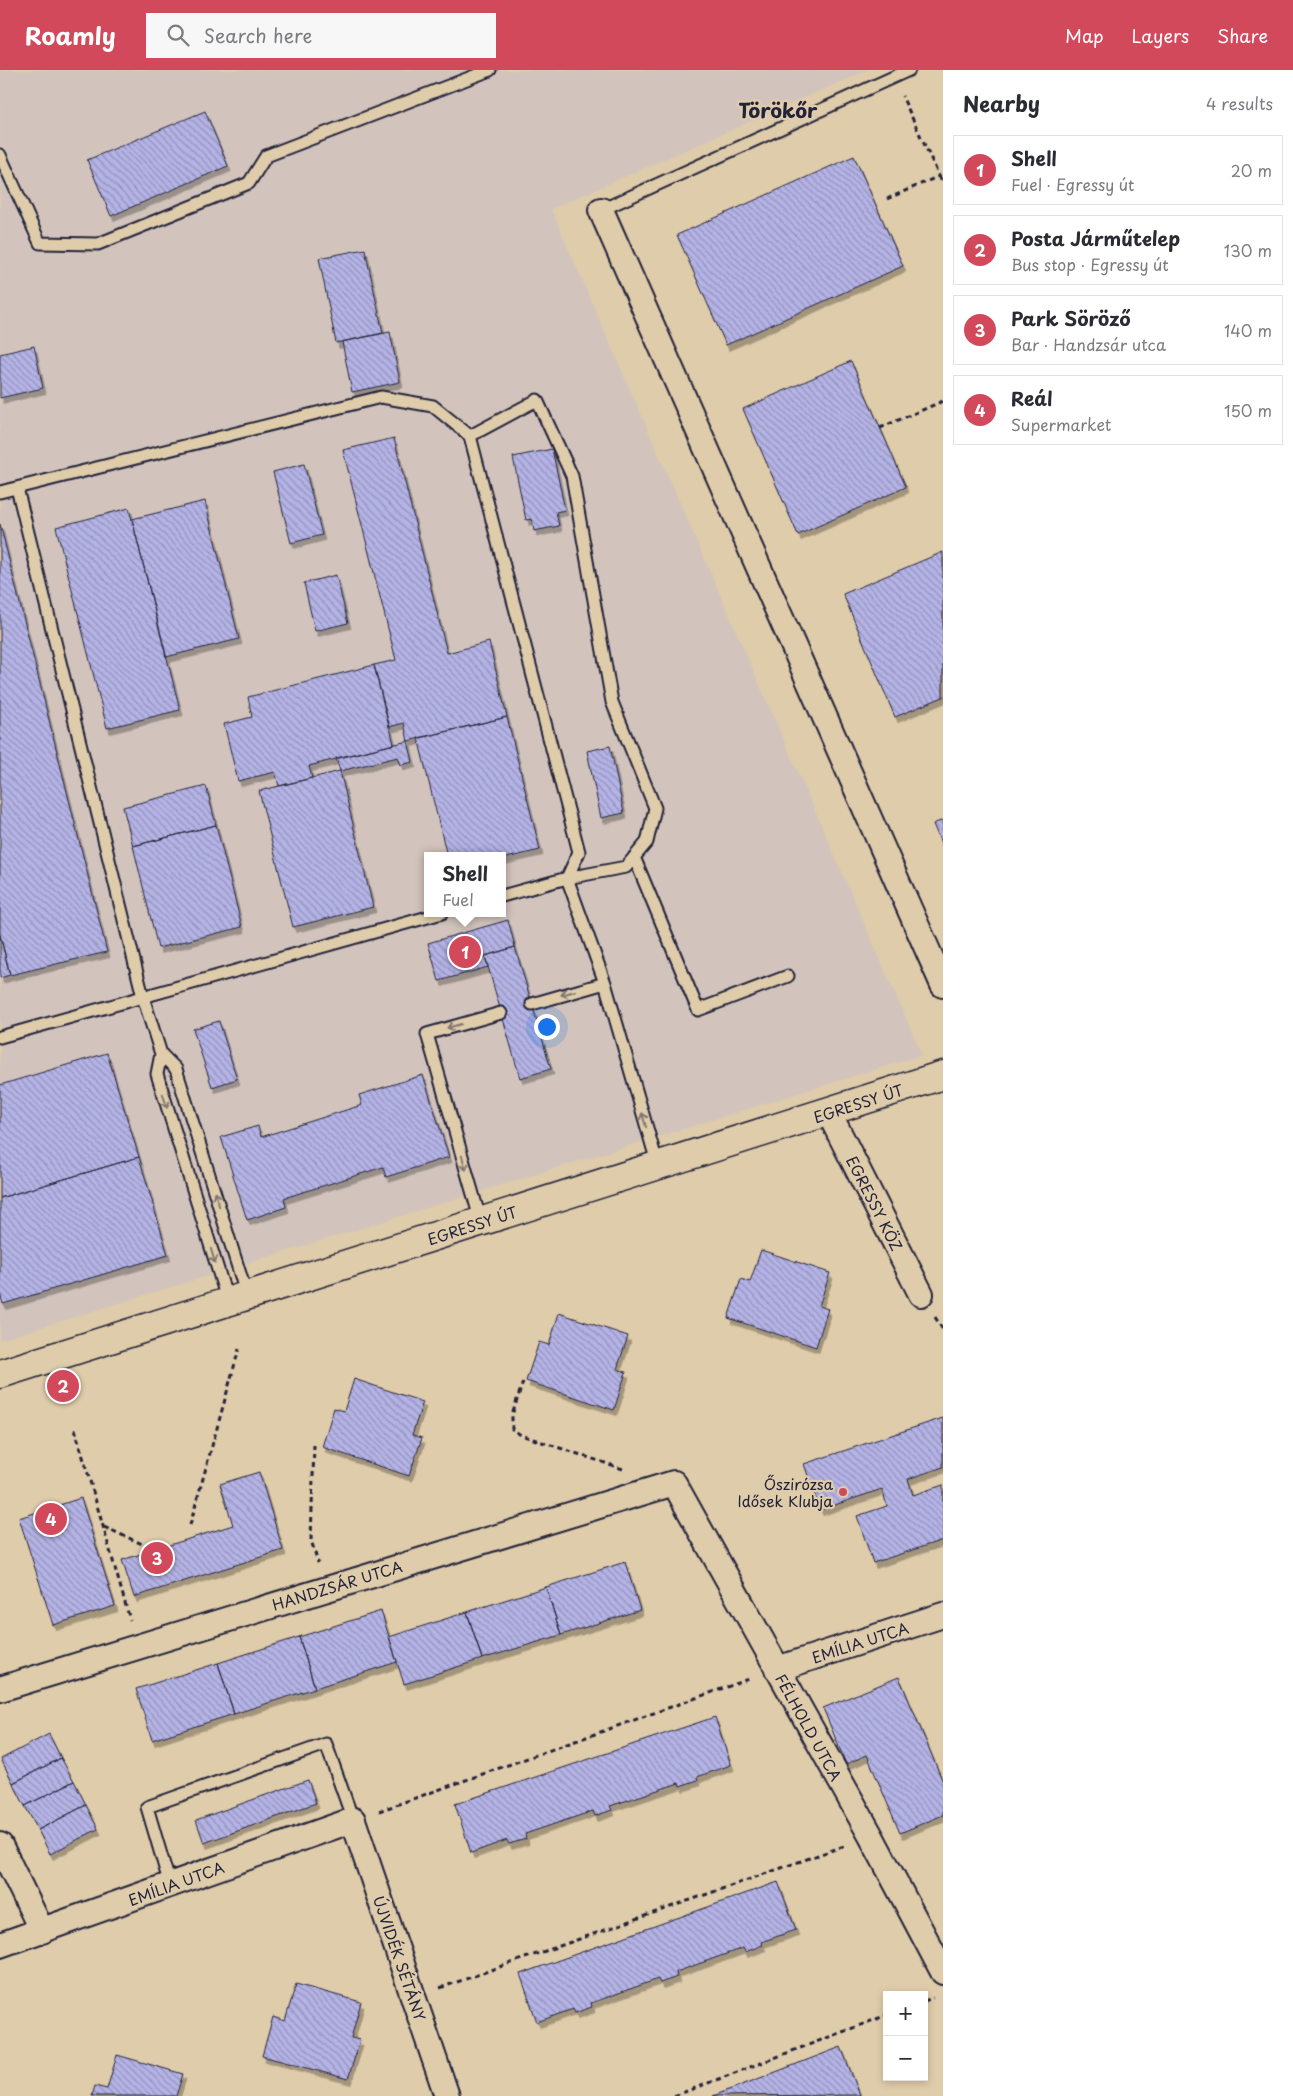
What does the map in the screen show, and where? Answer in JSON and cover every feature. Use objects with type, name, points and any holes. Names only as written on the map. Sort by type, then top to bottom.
[{"type":"street","points":[[601,210],[938,959],[943,985]]},
{"type":"street","name":"EGRESSY ÚT","points":[[0,1374],[943,1075]]},
{"type":"street","name":"EGRESSY KÖZ","points":[[828,1113],[921,1294]]},
{"type":"street","name":"FÉLHOLD UTCA","points":[[674,1483],[871,1836],[943,1972]]},
{"type":"street","name":"HANDZSÁR UTCA","points":[[0,1689],[674,1483]]},
{"type":"street","name":"EMÍLIA UTCA","points":[[777,1669],[943,1615]]},
{"type":"street","name":"EMÍLIA UTCA","points":[[0,1945],[353,1820]]},
{"type":"street","name":"ÚJVIDÉK SÉTÁNY","points":[[353,1820],[448,2096]]},
{"type":"street","points":[[0,1845],[42,1930]]},
{"type":"lane","points":[[0,155],[40,243],[98,244],[249,183],[266,156],[490,70]]},
{"type":"lane","points":[[601,210],[909,70]]},
{"type":"lane","points":[[0,492],[380,397],[433,406],[470,436],[579,852],[566,878],[605,983],[658,1166]]},
{"type":"lane","points":[[470,436],[537,400],[572,476],[612,702],[655,808],[646,842],[626,867],[566,878],[506,895]]},
{"type":"lane","points":[[17,488],[143,997],[161,1054],[176,1069],[238,1299]]},
{"type":"lane","points":[[634,857],[698,1010],[788,976]]},
{"type":"lane","points":[[0,1037],[428,917]]},
{"type":"lane","points":[[532,1004],[605,983]]},
{"type":"lane","points":[[481,1222],[427,1034],[501,1013]]},
{"type":"lane","points":[[161,1054],[156,1074],[238,1299]]},
{"type":"lane","points":[[170,1885],[147,1807],[326,1744],[353,1820]]},
{"type":"path","points":[[894,77],[943,184]]},
{"type":"path","points":[[887,199],[939,176]]},
{"type":"path","points":[[880,428],[943,401]]},
{"type":"path","points":[[190,1525],[239,1349]]},
{"type":"path","points":[[523,1382],[512,1415],[512,1428],[521,1435],[629,1470]]},
{"type":"path","points":[[75,1429],[125,1601]]},
{"type":"path","points":[[314,1445],[311,1540],[316,1553]]},
{"type":"path","points":[[103,1527],[149,1547]]},
{"type":"path","points":[[353,1820],[777,1669]]},
{"type":"path","points":[[414,1998],[871,1836]]},
{"type":"path","points":[[674,2096],[883,2017]]},
{"type":"shaded area","points":[[0,70],[868,70],[551,209],[922,1055],[0,1340]]},
{"type":"building","points":[[205,111],[228,166],[111,216],[87,160]]},
{"type":"building","points":[[854,156],[903,266],[726,345],[677,235]]},
{"type":"building","points":[[365,249],[383,333],[336,343],[319,258]]},
{"type":"building","points":[[390,332],[400,382],[352,392],[342,342]]},
{"type":"building","points":[[34,346],[43,388],[0,398],[0,354]]},
{"type":"building","points":[[851,361],[906,487],[798,535],[743,409]]},
{"type":"building","points":[[394,438],[447,653],[489,642],[507,717],[408,741],[404,723],[389,727],[374,665],[396,660],[343,450]]},
{"type":"building","points":[[552,449],[565,510],[556,512],[559,526],[534,531],[532,519],[526,520],[513,457]]},
{"type":"building","points":[[304,464],[322,535],[291,543],[273,472]]},
{"type":"building","points":[[205,501],[239,639],[166,657],[132,519]]},
{"type":"building","points":[[129,508],[180,710],[107,728],[56,527]]},
{"type":"building","points":[[0,524],[107,952],[10,975],[0,935]]},
{"type":"building","points":[[943,552],[943,697],[895,717],[843,594]]},
{"type":"building","points":[[336,575],[348,623],[315,631],[304,583]]},
{"type":"building","points":[[374,665],[394,744],[309,766],[312,778],[279,786],[275,772],[238,781],[224,724],[252,717],[248,697]]},
{"type":"building","points":[[507,717],[540,850],[506,858],[506,852],[446,852],[418,738]]},
{"type":"building","points":[[408,741],[413,762],[401,765],[398,757],[340,771],[336,758]]},
{"type":"building","points":[[610,746],[624,813],[601,818],[587,751]]},
{"type":"building","points":[[340,771],[373,907],[293,927],[259,791]]},
{"type":"building","points":[[206,786],[216,825],[133,846],[123,807]]},
{"type":"building","points":[[943,820],[943,848],[933,824]]},
{"type":"building","points":[[216,825],[242,927],[158,948],[133,846]]},
{"type":"building","points":[[508,920],[515,947],[485,956],[488,967],[439,981],[428,943]]},
{"type":"building","points":[[0,935],[10,975],[0,978]]},
{"type":"building","points":[[515,947],[551,1069],[520,1078],[485,956]]},
{"type":"building","points":[[219,1021],[237,1079],[212,1087],[193,1029]]},
{"type":"building","points":[[107,1053],[139,1157],[0,1198],[0,1085]]},
{"type":"building","points":[[423,1075],[449,1157],[386,1177],[383,1167],[284,1198],[286,1207],[247,1220],[221,1137],[258,1126],[261,1137],[362,1105],[359,1095]]},
{"type":"building","points":[[139,1157],[168,1255],[3,1304],[0,1293],[0,1198]]},
{"type":"building","points":[[761,1250],[830,1273],[819,1306],[828,1309],[816,1347],[728,1318],[741,1279],[750,1282]]},
{"type":"building","points":[[559,1313],[628,1336],[617,1369],[626,1372],[614,1410],[526,1381],[539,1342],[549,1345]]},
{"type":"building","points":[[354,1379],[423,1402],[412,1435],[422,1438],[409,1476],[322,1447],[334,1408],[344,1411]]},
{"type":"building","name":"Őszirózsa Idősek Klubja","points":[[943,1418],[943,1467],[908,1479],[913,1495],[943,1485],[943,1540],[873,1563],[857,1516],[887,1506],[882,1489],[820,1510],[804,1464]]},
{"type":"building","points":[[259,1472],[283,1550],[134,1597],[122,1560],[233,1525],[220,1484]]},
{"type":"building","points":[[81,1498],[115,1606],[53,1625],[19,1518]]},
{"type":"building","points":[[625,1562],[640,1610],[561,1635],[546,1587]]},
{"type":"building","points":[[546,1587],[561,1635],[482,1659],[467,1612]]},
{"type":"building","points":[[381,1611],[397,1662],[315,1688],[299,1637]]},
{"type":"building","points":[[467,1612],[482,1659],[404,1684],[389,1637]]},
{"type":"building","points":[[299,1637],[315,1688],[234,1714],[218,1663]]},
{"type":"building","points":[[218,1663],[234,1714],[152,1740],[136,1689]]},
{"type":"building","points":[[899,1677],[943,1782],[943,1815],[900,1833],[867,1755],[846,1764],[823,1708]]},
{"type":"building","points":[[715,1717],[731,1765],[697,1777],[698,1780],[680,1786],[679,1783],[610,1806],[612,1810],[595,1816],[593,1811],[525,1834],[526,1839],[509,1844],[507,1840],[471,1853],[455,1804]]},
{"type":"building","points":[[49,1734],[61,1758],[13,1783],[1,1759]]},
{"type":"building","points":[[61,1758],[74,1781],[25,1806],[13,1783]]},
{"type":"building","points":[[308,1780],[316,1803],[204,1843],[196,1820]]},
{"type":"building","points":[[74,1781],[86,1805],[38,1830],[25,1806]]},
{"type":"building","points":[[86,1805],[98,1829],[50,1854],[38,1830]]},
{"type":"building","points":[[778,1882],[796,1930],[761,1942],[763,1945],[745,1952],[743,1948],[676,1972],[677,1977],[660,1983],[658,1979],[591,2003],[592,2007],[575,2013],[573,2009],[537,2022],[520,1974]]},
{"type":"building","points":[[296,1984],[361,2002],[351,2038],[360,2040],[348,2079],[262,2056],[273,2017],[285,2021]]},
{"type":"building","points":[[841,2047],[860,2095],[713,2096]]},
{"type":"building","points":[[117,2055],[183,2074],[176,2096],[92,2096],[95,2086],[107,2089]]},
{"type":"place","name":"Shell","points":[[465,952]]},
{"type":"place","name":"Posta Járműtelep","points":[[63,1386]]},
{"type":"place","name":"Őszirózsa Idősek Klubja","points":[[843,1492]]},
{"type":"place","name":"Reál","points":[[51,1519]]},
{"type":"place","name":"Park Söröző","points":[[157,1558]]},
{"type":"district","name":"Törökőr","points":[[778,110]]}]
